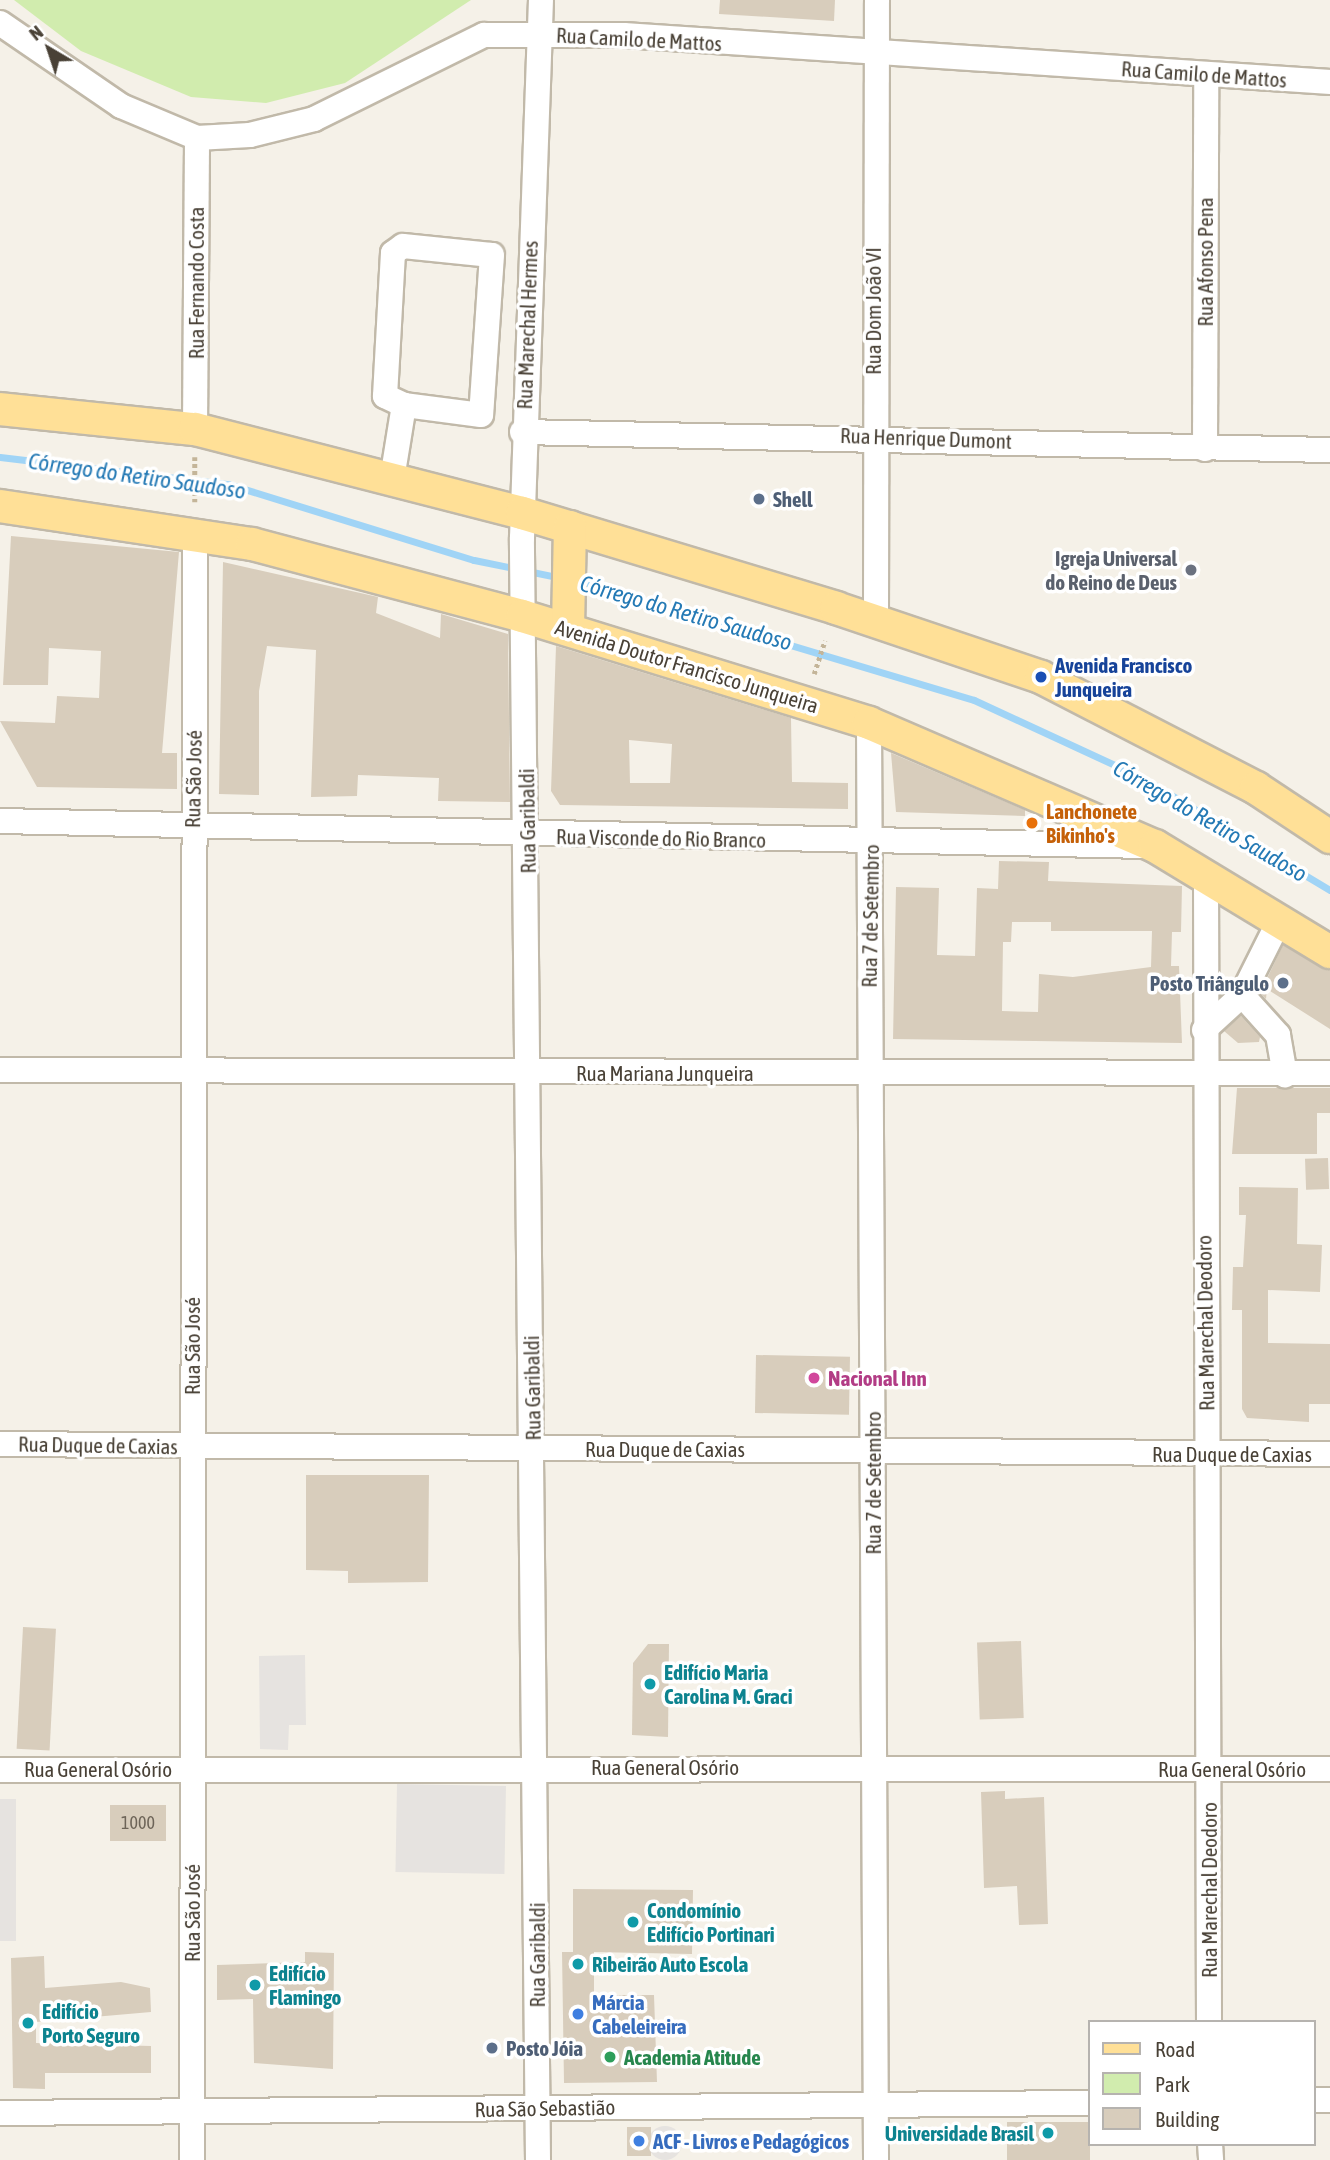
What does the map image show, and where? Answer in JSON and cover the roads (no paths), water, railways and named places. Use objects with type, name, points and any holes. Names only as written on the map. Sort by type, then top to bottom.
[{"type":"main road","points":[[0,409],[392,478],[522,525],[876,621],[1041,677],[1256,788],[1330,838]]},
{"type":"main road","name":"Avenida Doutor Francisco Junqueira","points":[[0,506],[195,517],[568,614],[869,723],[1155,846],[1330,952]]},
{"type":"main road","points":[[568,614],[569,538]]},
{"type":"street","name":"Rua Marechal Hermes","points":[[522,602],[522,432],[541,0]]},
{"type":"street","name":"Rua Dom João VI","points":[[876,621],[872,436],[877,0]]},
{"type":"street","name":"Rua Camilo de Mattos","points":[[0,23],[121,106],[197,138],[250,135],[314,119],[484,35],[539,34],[1330,82]]},
{"type":"street","name":"Rua Afonso Pena","points":[[1205,449],[1206,74]]},
{"type":"street","name":"Rua Fernando Costa","points":[[195,443],[197,138]]},
{"type":"street","points":[[403,246],[487,250],[494,261],[485,411],[477,417],[404,405],[390,401],[384,390],[393,253],[403,246]]},
{"type":"street","points":[[392,478],[404,405]]},
{"type":"street","name":"Rua Henrique Dumont","points":[[522,432],[872,436],[1205,449],[1330,450]]},
{"type":"street","name":"Rua São José","points":[[192,2160],[192,825],[195,517]]},
{"type":"street","name":"Rua Garibaldi","points":[[522,602],[528,835],[526,1073],[533,1448],[538,2160]]},
{"type":"street","name":"Rua 7 de Setembro","points":[[869,723],[871,842],[868,1072],[874,1451],[876,2160]]},
{"type":"street","name":"Rua Visconde do Rio Branco","points":[[0,821],[528,835],[1155,846]]},
{"type":"street","name":"Rua Marechal Deodoro","points":[[1206,877],[1202,1074],[1210,1769],[1209,2020]]},
{"type":"street","points":[[1203,1031],[1242,995],[1279,921]]},
{"type":"street","points":[[1242,995],[1278,1035],[1285,1075]]},
{"type":"street","name":"Rua Mariana Junqueira","points":[[0,1070],[1285,1075],[1330,1073]]},
{"type":"street","name":"Rua Duque de Caxias","points":[[0,1444],[1330,1454]]},
{"type":"street","name":"Rua General Osório","points":[[0,1770],[535,1766],[1330,1769]]},
{"type":"street","name":"Rua São Sebastião","points":[[0,2113],[1088,2103]]},
{"type":"waterway","name":"Córrego do Retiro Saudoso","points":[[0,457],[228,484],[474,560],[562,578]]},
{"type":"waterway","name":"Córrego do Retiro Saudoso","points":[[577,581],[974,700],[1141,777],[1330,890]]},
{"type":"place","name":"Shell","points":[[759,499]]},
{"type":"place","name":"Igreja Universal do Reino de Deus","points":[[1191,570]]},
{"type":"place","name":"Avenida Francisco Junqueira","points":[[1041,677]]},
{"type":"place","name":"Lanchonete Bikinho's","points":[[1032,823]]},
{"type":"place","name":"Posto Triângulo","points":[[1283,983]]},
{"type":"place","name":"Nacional Inn","points":[[814,1378]]},
{"type":"place","name":"Edifício Maria Carolina M. Graci","points":[[650,1684]]},
{"type":"place","name":"Condomínio Edifício Portinari","points":[[633,1922]]},
{"type":"place","name":"Ribeirão Auto Escola","points":[[578,1964]]},
{"type":"place","name":"Edifício Flamingo","points":[[255,1985]]},
{"type":"place","name":"Márcia Cabeleireira","points":[[578,2014]]},
{"type":"place","name":"Edifício Porto Seguro","points":[[28,2023]]},
{"type":"place","name":"Posto Jóia","points":[[492,2048]]},
{"type":"place","name":"Academia Atitude","points":[[610,2057]]},
{"type":"place","name":"Universidade Brasil","points":[[1048,2133]]},
{"type":"place","name":"ACF - Livros e Pedagógicos","points":[[639,2141]]}]
